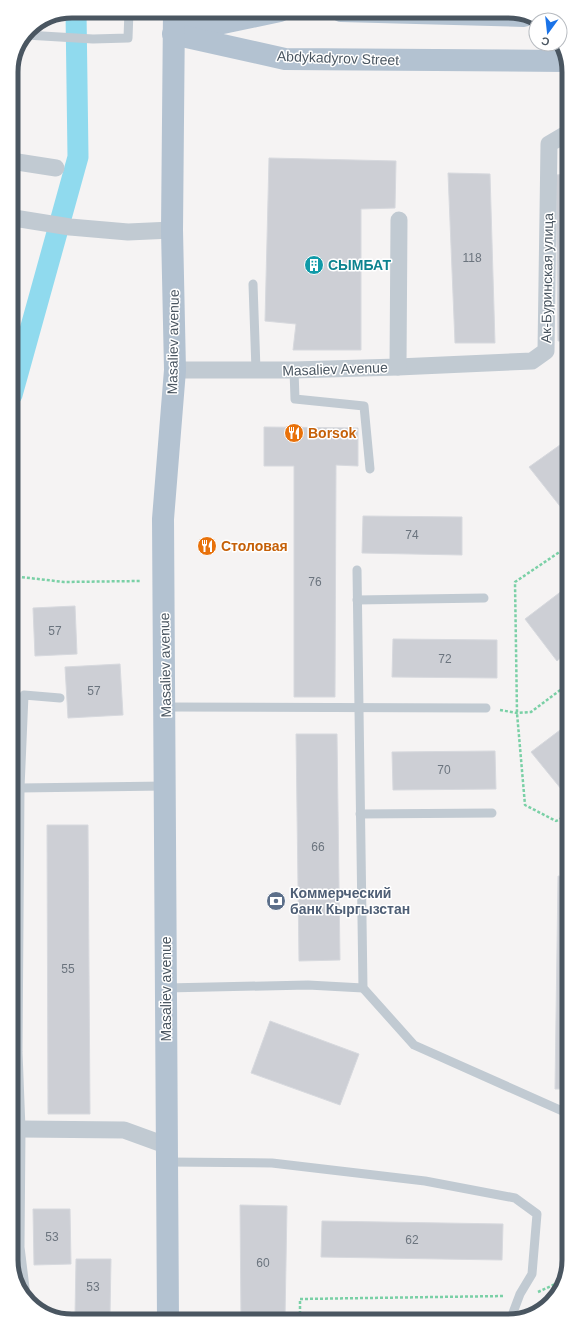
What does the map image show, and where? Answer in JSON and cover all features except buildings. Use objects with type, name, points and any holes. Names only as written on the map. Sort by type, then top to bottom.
[{"type":"main road","name":"Masaliev avenue","points":[[168,1314],[163,519],[175,370],[172,230],[174,18]]},
{"type":"main road","points":[[173,34],[247,18]]},
{"type":"main road","name":"Abdykadyrov Street","points":[[173,34],[285,59],[561,61]]},
{"type":"street","name":"Ак-Буринская улица","points":[[398,367],[532,361],[546,351],[549,144],[562,136]]},
{"type":"street","points":[[18,162],[56,168]]},
{"type":"street","points":[[18,219],[70,227],[128,232],[172,230]]},
{"type":"street","name":"Masaliev Avenue","points":[[175,370],[294,370],[398,367],[398,220]]},
{"type":"street","points":[[21,1129],[124,1130],[168,1154]]},
{"type":"lane","points":[[34,34],[93,39],[128,38],[129,18]]},
{"type":"lane","points":[[253,284],[256,370]]},
{"type":"lane","points":[[294,370],[295,399],[364,406],[370,469]]},
{"type":"lane","points":[[357,570],[363,988],[414,1045],[562,1111]]},
{"type":"lane","points":[[357,600],[484,598]]},
{"type":"lane","points":[[25,1287],[20,1247],[21,1129],[18,1052],[20,788],[24,696],[60,698]]},
{"type":"lane","points":[[165,707],[486,708]]},
{"type":"lane","points":[[20,788],[165,786]]},
{"type":"lane","points":[[360,814],[492,813]]},
{"type":"lane","points":[[166,988],[308,985],[363,988]]},
{"type":"lane","points":[[168,1154],[272,1163],[425,1181],[515,1198],[537,1214],[532,1274],[520,1294],[513,1314]]},
{"type":"path","points":[[562,550],[515,582],[518,713],[525,805],[556,821],[562,818]]},
{"type":"path","points":[[18,577],[64,582],[140,581]]},
{"type":"path","points":[[518,713],[531,712],[562,689]]},
{"type":"path","points":[[300,1314],[300,1299],[488,1297],[537,1293],[556,1283]]},
{"type":"waterway","points":[[18,373],[78,157],[76,18]]},
{"type":"place","name":"СЫМБАТ","points":[[314,265]]},
{"type":"place","name":"Borsok","points":[[294,433]]},
{"type":"place","name":"Столовая","points":[[207,546]]},
{"type":"place","name":"Коммерческий банк Кыргызстан","points":[[276,901]]}]
